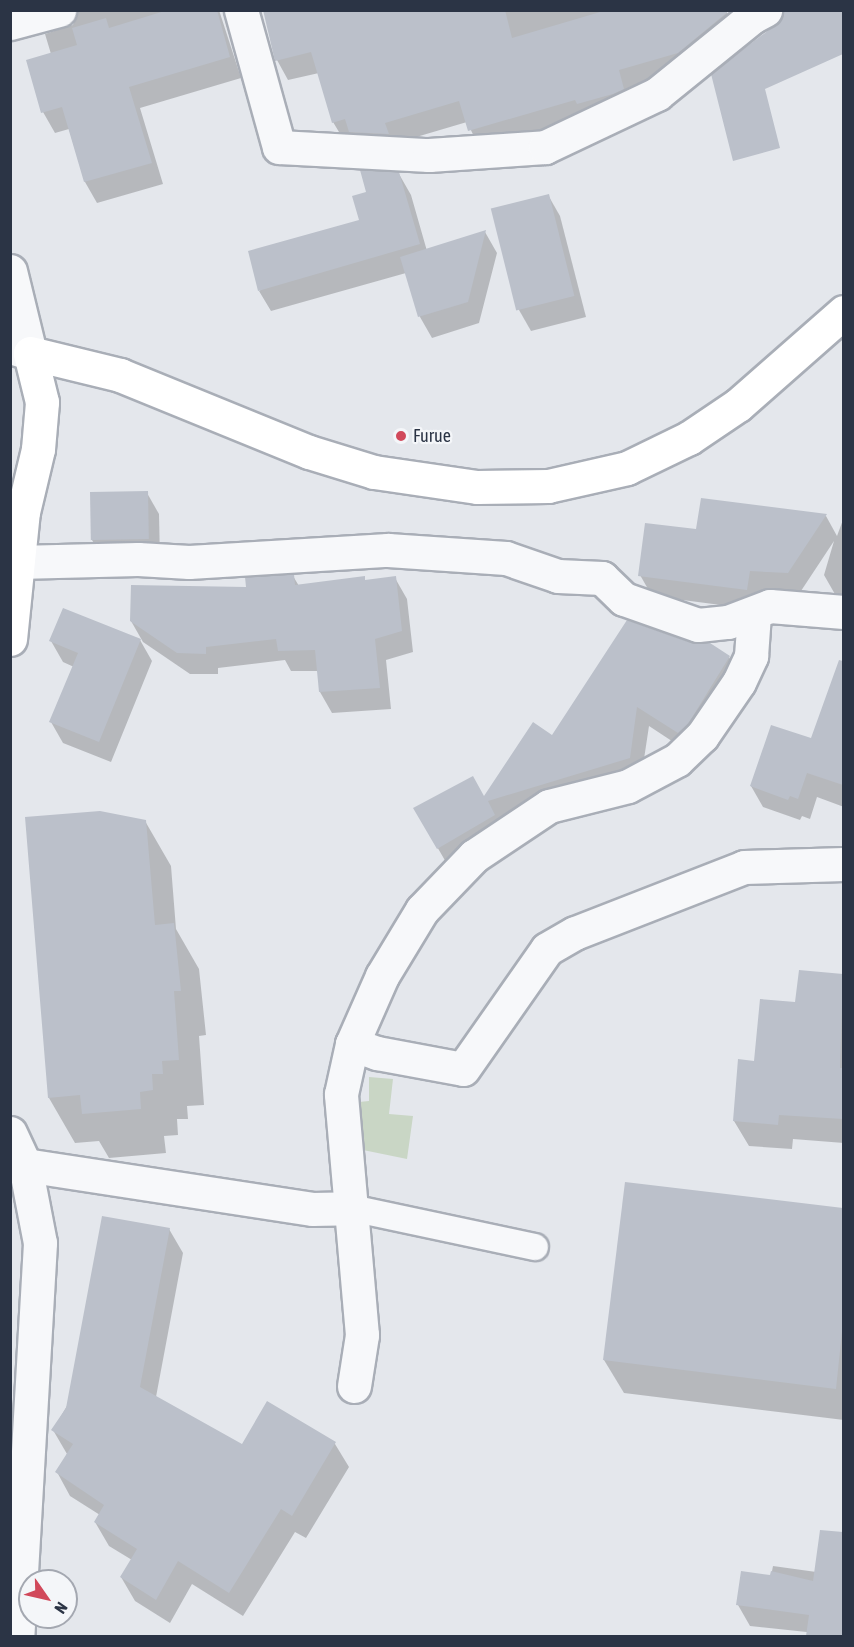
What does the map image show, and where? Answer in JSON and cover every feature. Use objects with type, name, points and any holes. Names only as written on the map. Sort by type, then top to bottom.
[{"type":"street","points":[[10,23],[59,10]]},
{"type":"street","points":[[241,10],[279,147],[429,155],[545,147],[657,94],[752,17],[765,10]]},
{"type":"street","points":[[10,271],[20,350],[42,402],[17,562],[10,639]]},
{"type":"street","points":[[20,350],[120,375],[309,452],[374,472],[444,484],[536,486],[627,468],[689,438],[738,405],[843,312]]},
{"type":"street","points":[[17,562],[138,559],[189,562],[388,550],[506,558],[558,576],[602,578],[624,599],[698,625],[728,622],[770,606],[843,612]]},
{"type":"street","points":[[354,1386],[362,1335],[341,1094],[352,1044],[382,976],[422,910],[474,856],[549,806],[628,786],[677,760],[702,736],[739,682],[751,656],[754,614]]},
{"type":"street","points":[[352,1044],[377,1053],[463,1069],[547,949],[575,933],[744,867],[843,864]]},
{"type":"street","points":[[10,1133],[25,1165],[40,1243],[16,1511],[17,1636]]},
{"type":"street","points":[[25,1165],[312,1209],[351,1209]]},
{"type":"lane","points":[[351,1209],[535,1247]]},
{"type":"green space","points":[[369,1077],[393,1079],[389,1114],[413,1116],[407,1159],[363,1150],[358,1112],[359,1102],[369,1101]]},
{"type":"building","points":[[168,10],[217,10],[230,57],[129,87],[152,163],[84,182],[62,107],[41,113],[26,60],[77,45],[72,28],[106,18],[109,28]]},
{"type":"building","points":[[263,10],[505,10],[512,38],[607,10],[730,10],[678,53],[619,70],[624,89],[613,94],[577,104],[575,100],[468,131],[459,101],[385,123],[389,134],[349,132],[345,119],[332,123],[311,52],[275,61]]},
{"type":"building","points":[[784,10],[843,10],[843,54],[765,89],[780,148],[733,161],[711,74],[774,26]]},
{"type":"building","points":[[360,170],[399,172],[420,244],[258,291],[248,251],[359,220],[352,196],[366,192]]},
{"type":"building","points":[[549,194],[574,296],[516,310],[491,209]]},
{"type":"building","points":[[486,230],[468,302],[418,317],[400,257]]},
{"type":"building","points":[[148,491],[149,539],[91,540],[90,492]]},
{"type":"building","points":[[701,498],[827,514],[788,573],[750,571],[747,590],[638,576],[645,523],[696,529]]},
{"type":"building","points":[[294,574],[295,585],[365,576],[365,580],[396,576],[402,631],[375,639],[380,688],[319,692],[315,650],[278,651],[276,639],[206,647],[206,654],[177,653],[130,621],[131,585],[246,587],[245,577]]},
{"type":"building","points":[[63,608],[141,639],[99,742],[49,722],[78,653],[49,641]]},
{"type":"building","points":[[627,620],[692,643],[710,643],[730,656],[688,724],[678,733],[637,707],[630,758],[488,801],[495,815],[437,849],[413,808],[473,776],[484,796],[533,722],[552,735]]},
{"type":"building","points":[[839,660],[843,661],[843,785],[807,773],[798,799],[790,796],[788,800],[750,786],[771,725],[811,738]]},
{"type":"building","points":[[100,811],[146,820],[155,925],[174,923],[181,991],[174,991],[179,1060],[162,1061],[163,1074],[152,1074],[153,1090],[140,1092],[141,1109],[82,1114],[80,1095],[48,1098],[25,817]]},
{"type":"building","points":[[799,970],[843,974],[840,1068],[843,1068],[843,1119],[779,1115],[778,1125],[733,1121],[738,1059],[754,1061],[760,999],[795,1002]]},
{"type":"building","points":[[625,1182],[843,1208],[843,1322],[836,1389],[603,1360]]},
{"type":"building","points":[[102,1216],[170,1228],[140,1387],[242,1444],[267,1401],[336,1442],[292,1516],[281,1509],[229,1593],[178,1561],[156,1600],[120,1577],[137,1549],[94,1522],[104,1505],[55,1472],[73,1444],[51,1430],[66,1408]]},
{"type":"building","points":[[820,1530],[843,1532],[843,1636],[806,1636],[809,1615],[736,1605],[741,1571],[770,1575],[771,1571],[813,1581]]},
{"type":"place","name":"Furue","points":[[401,436]]}]
